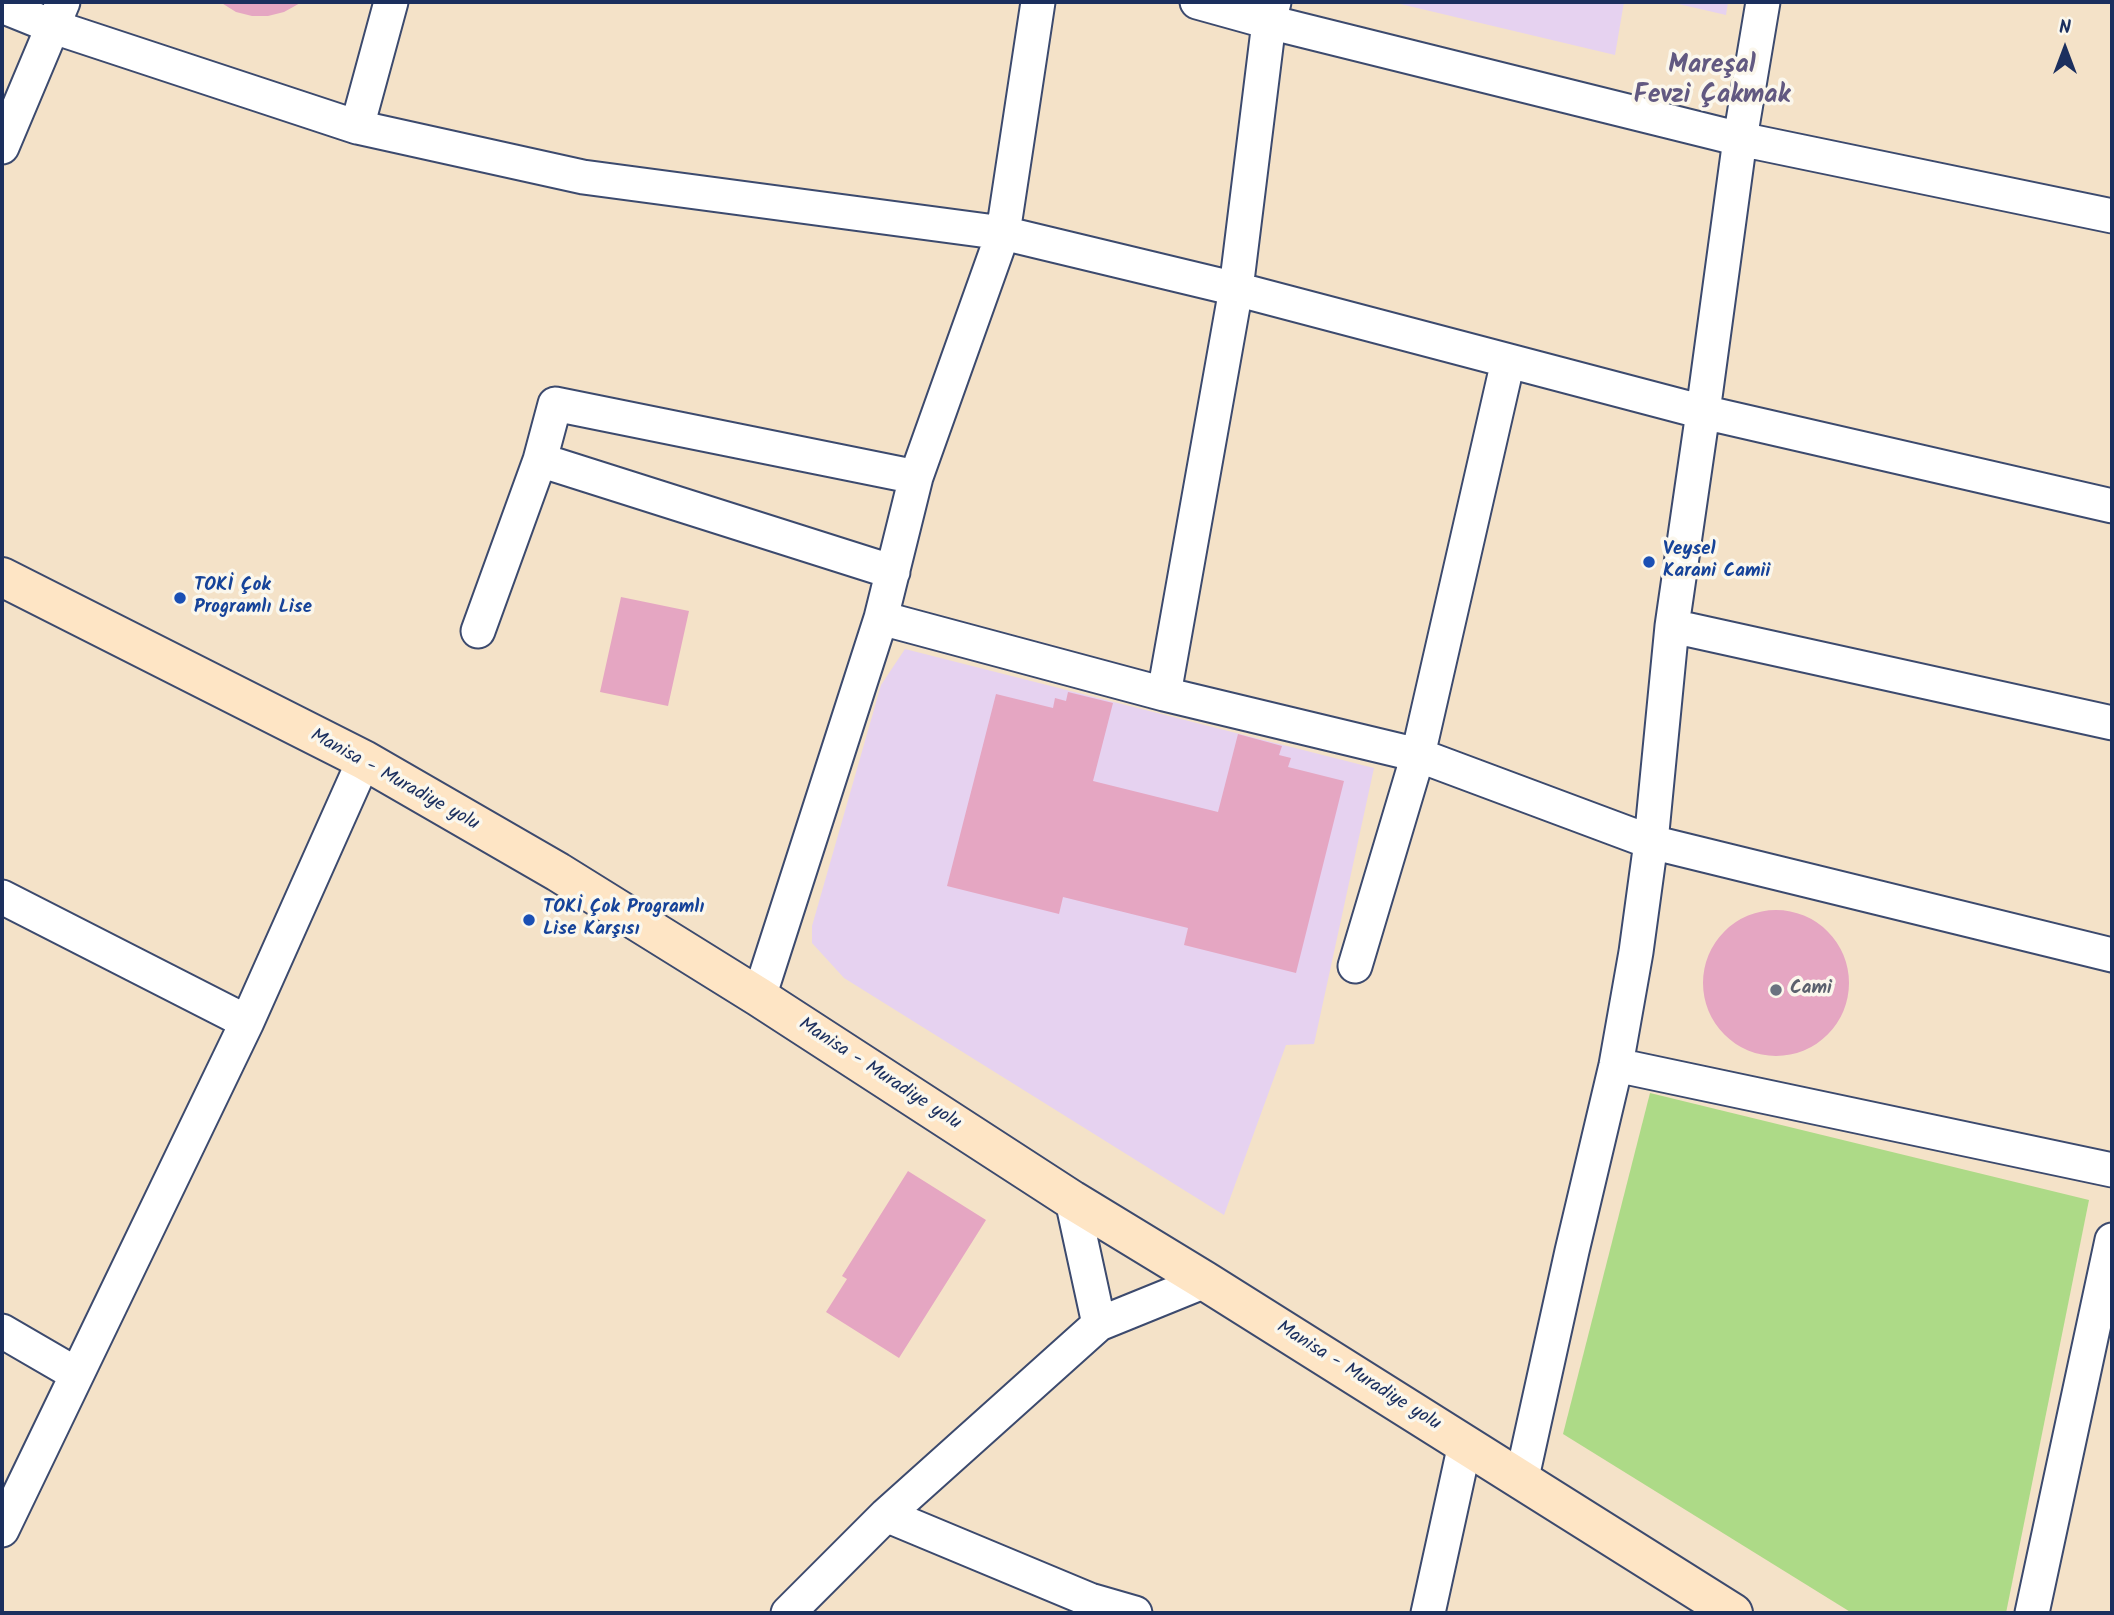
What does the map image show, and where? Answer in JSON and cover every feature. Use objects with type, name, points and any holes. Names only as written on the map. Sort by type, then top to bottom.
[{"type":"main road","name":"Manisa - Muradiye yolu","points":[[2,577],[364,760],[558,872],[759,997],[1072,1200],[1733,1613]]},
{"type":"street","points":[[357,127],[391,2]]},
{"type":"street","points":[[759,997],[881,618],[916,477],[1003,233],[1038,2]]},
{"type":"street","points":[[1196,2],[1272,12],[1740,139],[2112,216]]},
{"type":"street","points":[[1521,1482],[1616,1065],[1636,952],[1651,842],[1672,626],[1740,139],[1763,2]]},
{"type":"street","points":[[2,6],[58,15],[357,127],[583,177],[1003,233],[1236,289],[1703,412],[2112,506]]},
{"type":"street","points":[[1164,694],[1236,289],[1272,12]]},
{"type":"street","points":[[2,147],[58,15]]},
{"type":"street","points":[[1355,966],[1418,755],[1508,361]]},
{"type":"street","points":[[478,631],[540,460],[555,404],[916,477]]},
{"type":"street","points":[[540,460],[893,572]]},
{"type":"street","points":[[881,618],[1164,694],[1418,755],[1651,842],[2112,955]]},
{"type":"street","points":[[1672,626],[2112,723]]},
{"type":"street","points":[[2,1530],[247,1022],[364,760]]},
{"type":"street","points":[[2,899],[247,1022]]},
{"type":"street","points":[[1616,1065],[2112,1170]]},
{"type":"street","points":[[1072,1200],[1099,1324]]},
{"type":"street","points":[[2032,1613],[2112,1240]]},
{"type":"street","points":[[788,1613],[886,1515],[1099,1324],[1205,1281]]},
{"type":"street","points":[[2,1331],[76,1374]]},
{"type":"street","points":[[1428,1613],[1465,1444]]},
{"type":"street","points":[[886,1515],[1087,1607],[1135,1613]]},
{"type":"shaded area","points":[[1392,2],[1624,2],[1615,55]]},
{"type":"shaded area","points":[[1670,2],[1728,2],[1726,15]]},
{"type":"shaded area","points":[[905,649],[1374,768],[1314,1044],[1286,1045],[1224,1215],[844,978],[812,943],[812,926],[881,685]]},
{"type":"green space","points":[[1650,1093],[2089,1200],[2006,1613],[1852,1613],[1563,1434]]},
{"type":"building","points":[[220,2],[302,2],[284,12],[252,16],[236,12]]},
{"type":"building","points":[[621,597],[689,611],[668,706],[600,692]]},
{"type":"building","points":[[1068,692],[1113,703],[1093,781],[1218,812],[1238,734],[1282,746],[1279,755],[1291,758],[1288,767],[1344,781],[1296,973],[1184,945],[1188,928],[1063,897],[1059,914],[947,886],[996,694],[1053,708],[1055,698],[1066,701]]},
{"type":"building","name":"Cami","points":[[1776,910],[1804,915],[1828,931],[1844,955],[1849,983],[1844,1011],[1828,1035],[1804,1051],[1776,1056],[1748,1051],[1724,1035],[1708,1011],[1703,983],[1708,955],[1724,931],[1748,915]]},
{"type":"building","points":[[908,1171],[986,1220],[899,1358],[826,1312],[847,1279],[842,1276]]},
{"type":"place","name":"Veysel Karani Camii","points":[[1649,562]]},
{"type":"place","name":"TOKİ Çok Programlı Lise","points":[[180,598]]},
{"type":"place","name":"TOKİ Çok Programlı Lise Karşısı","points":[[529,920]]},
{"type":"place","name":"Cami","points":[[1776,990]]},
{"type":"district","name":"Mareşal Fevzi Çakmak","points":[[1712,83]]}]
